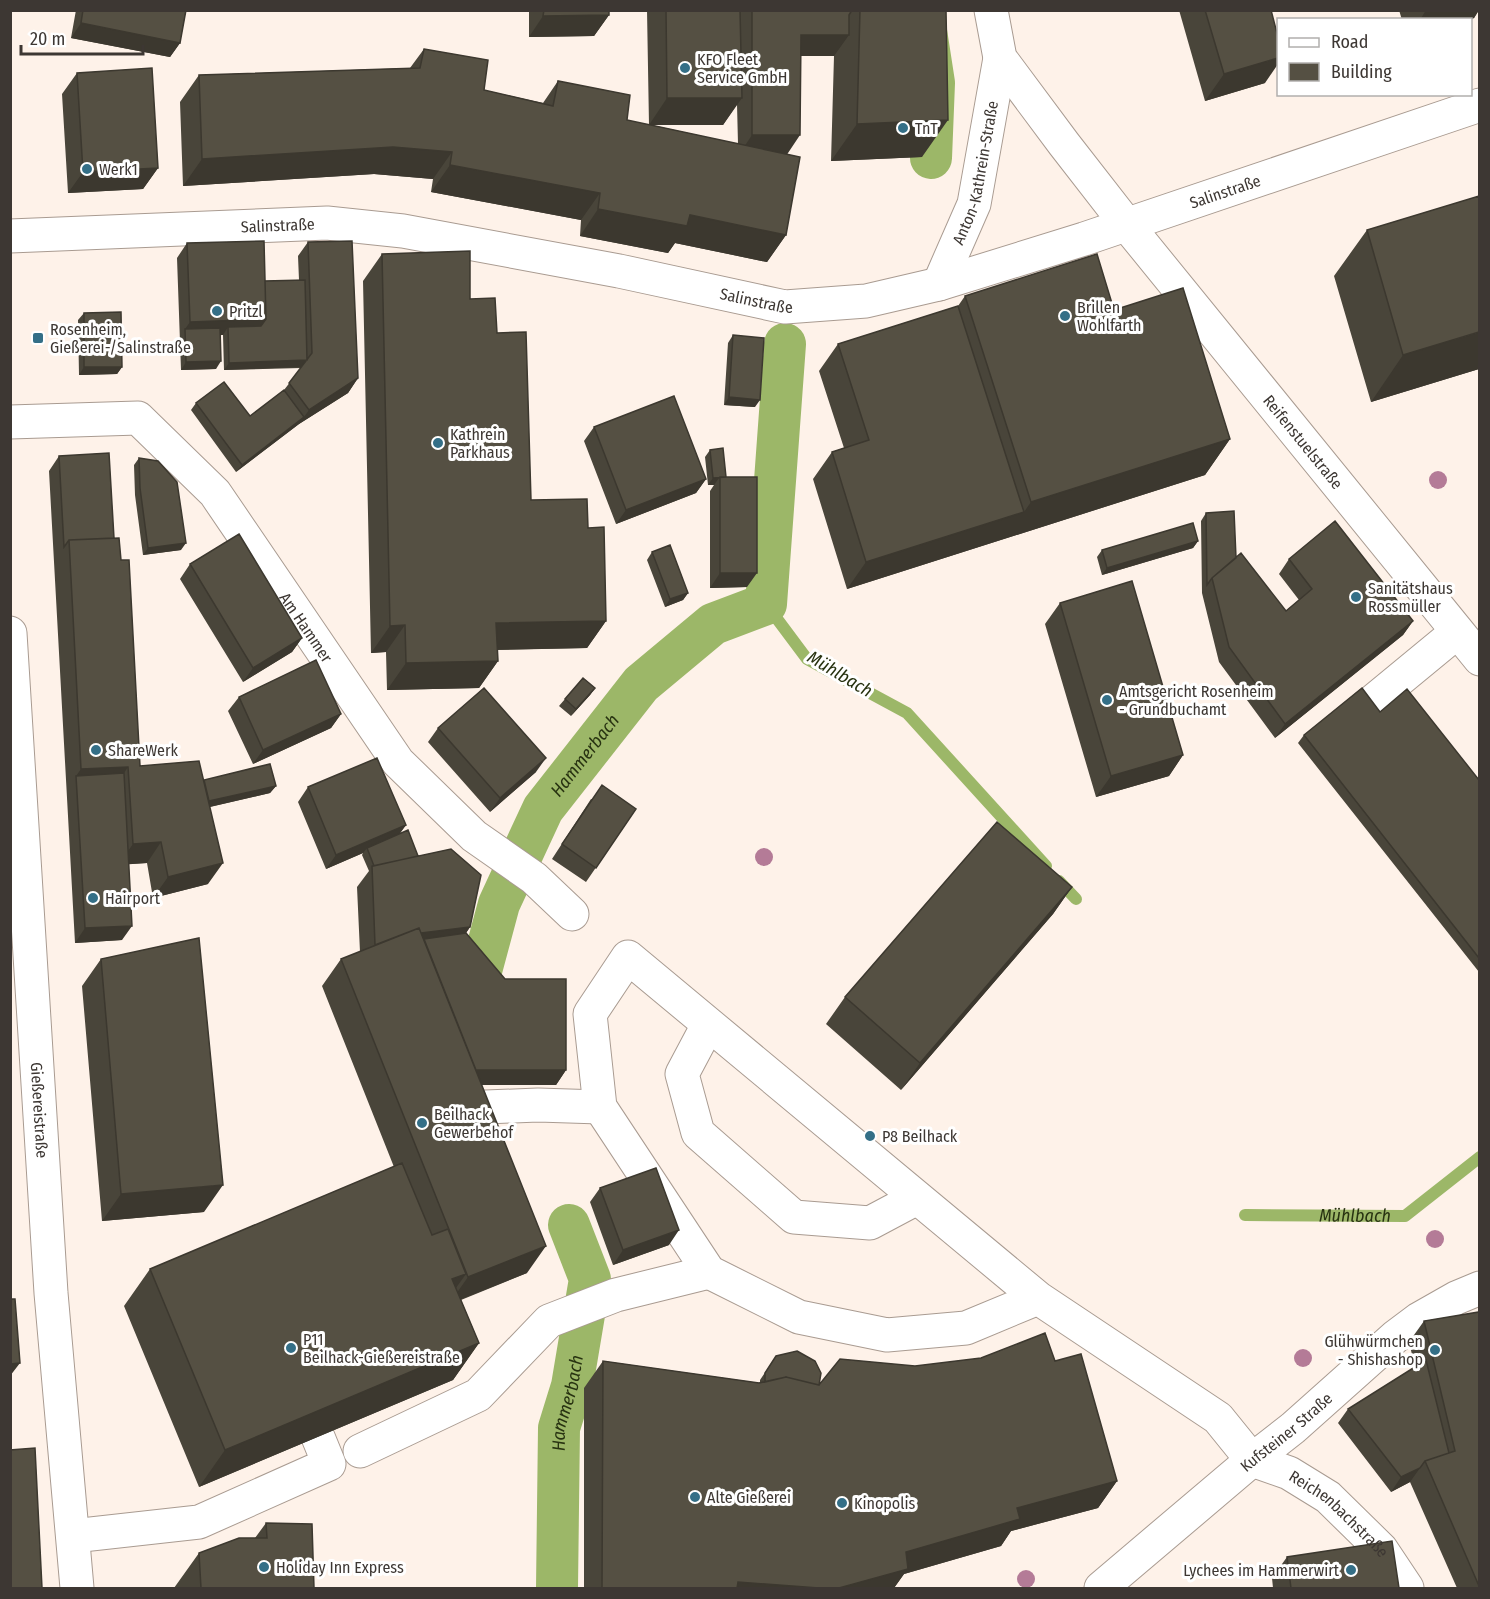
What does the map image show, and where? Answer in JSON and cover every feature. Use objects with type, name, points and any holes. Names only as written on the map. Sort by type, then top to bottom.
[{"type":"street","name":"Anton-Kathrein-Straße","points":[[939,284],[974,204],[1000,58],[991,10]]},
{"type":"street","name":"Anton-Kathrein-Straße","points":[[1000,58],[1127,225]]},
{"type":"street","name":"Salinstraße","points":[[10,236],[327,223],[403,231],[630,274],[786,307],[866,301],[939,284],[1127,225],[1479,105]]},
{"type":"street","name":"Reifenstuelstraße","points":[[1127,225],[1479,659]]},
{"type":"street","name":"Am Hammer","points":[[10,422],[138,418],[215,493],[398,762],[474,837],[534,878],[573,914]]},
{"type":"street","points":[[1358,721],[1457,632]]},
{"type":"street","name":"Gießereistraße","points":[[10,633],[51,1293],[76,1588]]},
{"type":"street","points":[[1038,1298],[966,1328],[886,1335],[799,1317],[709,1272],[600,1107],[590,1014],[628,957],[1038,1298],[1218,1418],[1252,1460]]},
{"type":"street","points":[[708,1025],[682,1074],[698,1133],[794,1217],[870,1223],[917,1198]]},
{"type":"street","points":[[461,1108],[600,1107]]},
{"type":"street","points":[[360,1451],[478,1395],[549,1321],[616,1295],[709,1272]]},
{"type":"street","name":"Kufsteiner Straße","points":[[1101,1588],[1293,1428],[1395,1337],[1419,1319],[1479,1288]]},
{"type":"street","points":[[73,1536],[199,1522],[329,1464],[318,1437]]},
{"type":"street","name":"Reichenbachstraße","points":[[1252,1460],[1289,1473],[1328,1497],[1381,1549],[1407,1588]]},
{"type":"building","points":[[83,10],[186,10],[180,43],[81,23]]},
{"type":"building","points":[[544,10],[609,10],[609,15],[543,16]]},
{"type":"building","points":[[666,10],[740,10],[742,98],[667,98]]},
{"type":"building","points":[[752,10],[852,10],[849,15],[849,35],[801,35],[800,135],[752,135]]},
{"type":"building","points":[[860,10],[946,10],[948,120],[857,124]]},
{"type":"building","points":[[1205,10],[1271,10],[1277,33],[1277,58],[1224,74]]},
{"type":"building","points":[[424,49],[488,60],[484,90],[553,106],[558,81],[630,95],[627,120],[800,157],[786,235],[690,215],[687,226],[598,209],[600,193],[450,165],[452,152],[393,147],[202,159],[199,75],[420,68]]},
{"type":"building","points":[[152,68],[158,168],[83,172],[77,73]]},
{"type":"building","points":[[1479,196],[1479,332],[1403,355],[1367,230]]},
{"type":"building","name":"Pritzl","points":[[264,241],[266,319],[190,322],[187,243]]},
{"type":"building","points":[[352,241],[358,378],[309,410],[289,383],[312,353],[308,242]]},
{"type":"building","name":"Kathrein Parkhaus","points":[[470,251],[470,299],[495,298],[497,333],[526,332],[531,500],[587,499],[588,528],[604,527],[606,621],[496,623],[498,661],[406,663],[405,625],[390,626],[382,254]]},
{"type":"building","points":[[1097,254],[1114,310],[1183,288],[1230,439],[1031,502],[965,296]]},
{"type":"building","points":[[305,280],[307,360],[229,363],[228,327],[261,326],[266,319],[265,281]]},
{"type":"building","points":[[958,306],[1024,512],[866,562],[832,452],[869,440],[838,344]]},
{"type":"building","points":[[121,312],[122,367],[84,367],[84,313]]},
{"type":"building","points":[[220,328],[221,361],[186,362],[185,329]]},
{"type":"building","points":[[733,335],[764,338],[760,400],[729,397]]},
{"type":"building","points":[[224,382],[250,416],[284,390],[304,417],[242,465],[196,403]]},
{"type":"building","points":[[674,396],[706,479],[626,510],[594,427]]},
{"type":"building","points":[[723,448],[726,477],[713,478],[710,450]]},
{"type":"building","points":[[109,453],[114,538],[69,540],[64,547],[59,456]]},
{"type":"building","points":[[139,458],[158,461],[177,482],[186,543],[148,548],[140,488]]},
{"type":"building","points":[[720,477],[757,477],[757,573],[720,573]]},
{"type":"building","points":[[1234,511],[1236,558],[1207,585],[1206,513]]},
{"type":"building","points":[[1335,521],[1413,621],[1285,724],[1229,647],[1212,578],[1241,553],[1286,611],[1312,589],[1289,559]]},
{"type":"building","points":[[1193,523],[1198,541],[1107,568],[1102,550]]},
{"type":"building","points":[[239,534],[302,638],[253,668],[190,564]]},
{"type":"building","points":[[119,538],[121,560],[129,560],[140,766],[199,761],[223,863],[168,877],[161,842],[133,844],[128,767],[81,769],[69,540]]},
{"type":"building","points":[[670,545],[688,593],[670,599],[652,552]]},
{"type":"building","name":"Amtsgericht Rosenheim - Grundbuchamt","points":[[1132,581],[1183,755],[1111,776],[1060,603]]},
{"type":"building","points":[[316,660],[341,714],[263,750],[239,697]]},
{"type":"building","points":[[583,678],[595,688],[576,709],[565,699]]},
{"type":"building","points":[[484,688],[546,758],[500,798],[438,728]]},
{"type":"building","points":[[1362,688],[1380,712],[1407,689],[1479,780],[1479,958],[1304,735]]},
{"type":"building","points":[[377,758],[406,825],[336,855],[308,787]]},
{"type":"building","points":[[270,764],[276,786],[209,801],[204,780]]},
{"type":"building","points":[[124,773],[132,926],[85,928],[76,776]]},
{"type":"building","points":[[602,785],[636,809],[596,868],[562,844]]},
{"type":"building","points":[[997,822],[1072,887],[920,1063],[845,997]]},
{"type":"building","points":[[408,830],[418,856],[374,866],[367,848]]},
{"type":"building","points":[[451,849],[481,875],[470,927],[421,933],[419,928],[375,945],[372,866]]},
{"type":"building","name":"Beilhack Gewerbehof","points":[[419,928],[546,1246],[468,1277],[341,959]]},
{"type":"building","points":[[466,933],[505,979],[566,979],[566,1070],[476,1070],[424,939]]},
{"type":"building","points":[[199,938],[223,1185],[121,1194],[101,959]]},
{"type":"building","name":"P11 Beilhack-Gießereistraße","points":[[402,1163],[432,1235],[448,1229],[466,1274],[452,1279],[479,1343],[225,1450],[150,1269]]},
{"type":"building","points":[[656,1168],[679,1230],[623,1250],[600,1188]]},
{"type":"building","points":[[10,1299],[15,1299],[20,1363],[10,1364]]},
{"type":"building","points":[[1479,1312],[1479,1586],[1425,1461],[1455,1451],[1424,1321]]},
{"type":"building","points":[[1045,1333],[1055,1361],[1081,1354],[1117,1481],[1017,1508],[1020,1519],[906,1552],[908,1569],[839,1588],[738,1582],[737,1588],[602,1588],[603,1361],[759,1383],[786,1377],[819,1385],[840,1359],[915,1366],[981,1358]]},
{"type":"building","points":[[797,1351],[815,1361],[821,1373],[819,1385],[786,1377],[765,1382],[765,1373],[776,1356]]},
{"type":"building","points":[[1426,1360],[1449,1453],[1425,1461],[1420,1468],[1401,1477],[1348,1409]]},
{"type":"building","points":[[35,1448],[42,1588],[10,1588],[10,1450]]},
{"type":"building","points":[[266,1523],[312,1524],[314,1588],[201,1588],[199,1553],[239,1538],[267,1538]]},
{"type":"building","points":[[1392,1541],[1399,1588],[1291,1588],[1287,1557]]},
{"type":"waterway","name":"Mühlbach","points":[[906,10],[926,31],[934,83],[931,158]]},
{"type":"waterway","name":"Hammerbach","points":[[481,971],[499,904],[543,809],[641,684],[713,624],[766,604],[785,344]]},
{"type":"waterway","name":"Mühlbach","points":[[766,604],[807,659],[907,713],[1046,866]]},
{"type":"waterway","name":"Mühlbach","points":[[1059,881],[1076,899]]},
{"type":"waterway","name":"Mühlbach","points":[[1245,1215],[1405,1216],[1480,1157]]},
{"type":"waterway","name":"Hammerbach","points":[[557,1588],[559,1428],[572,1386],[590,1279],[569,1225]]},
{"type":"place","name":"KFO Fleet Service GmbH","points":[[685,68]]},
{"type":"place","name":"TnT","points":[[903,128]]},
{"type":"place","name":"Werk1","points":[[87,169]]},
{"type":"place","name":"Pritzl","points":[[217,311]]},
{"type":"place","name":"Brillen Wohlfarth","points":[[1065,316]]},
{"type":"place","name":"Rosenheim, Gießerei-/Salinstraße","points":[[38,338]]},
{"type":"place","name":"Kathrein Parkhaus","points":[[438,443]]},
{"type":"place","name":"Sanitätshaus Rossmüller","points":[[1356,597]]},
{"type":"place","name":"Amtsgericht Rosenheim - Grundbuchamt","points":[[1107,700]]},
{"type":"place","name":"ShareWerk","points":[[96,750]]},
{"type":"place","name":"Hairport","points":[[93,898]]},
{"type":"place","name":"Beilhack Gewerbehof","points":[[422,1123]]},
{"type":"place","name":"P8 Beilhack","points":[[870,1136]]},
{"type":"place","name":"P11 Beilhack-Gießereistraße","points":[[291,1348]]},
{"type":"place","name":"Glühwürmchen - Shishashop","points":[[1435,1350]]},
{"type":"place","name":"Alte Gießerei","points":[[695,1497]]},
{"type":"place","name":"Kinopolis","points":[[842,1503]]},
{"type":"place","name":"Holiday Inn Express","points":[[264,1567]]},
{"type":"place","name":"Lychees im Hammerwirt","points":[[1351,1570]]}]
